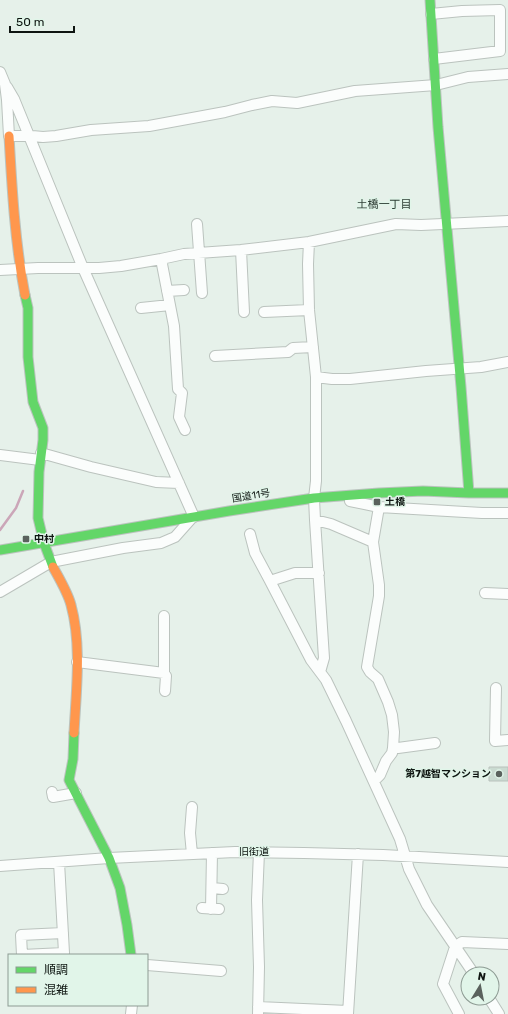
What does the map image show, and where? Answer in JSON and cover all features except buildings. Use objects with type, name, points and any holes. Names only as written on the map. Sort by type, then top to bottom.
[{"type":"main road","points":[[430,0],[438,127],[469,493]]},
{"type":"main road","points":[[6,140],[20,269],[28,308],[28,357],[33,402],[43,428],[43,440],[40,456],[38,518],[44,543],[51,562],[71,604],[76,629],[77,662],[73,759],[69,780],[109,858],[120,888],[131,954]]},
{"type":"main road","name":"国道11号","points":[[0,550],[314,498],[379,492],[508,492]]},
{"type":"street","points":[[431,14],[462,11],[500,10],[500,51],[434,58]]},
{"type":"street","points":[[0,72],[5,84],[14,98],[83,268],[193,517],[175,537],[161,543],[123,548],[51,562],[0,592]]},
{"type":"street","points":[[5,84],[7,100],[6,140],[29,136],[56,136],[91,130],[149,126],[272,102],[296,103],[355,91],[436,85],[468,77],[508,74]]},
{"type":"street","points":[[0,270],[99,268],[121,266],[184,254],[241,250],[309,242],[396,224],[420,225],[508,221]]},
{"type":"street","points":[[197,224],[202,293]]},
{"type":"street","points":[[309,242],[309,310],[316,377],[316,481],[314,498],[324,658],[320,672]]},
{"type":"street","points":[[241,250],[244,312]]},
{"type":"street","points":[[161,259],[174,326],[178,389],[182,393],[179,417],[184,430]]},
{"type":"street","points":[[167,291],[184,290]]},
{"type":"street","points":[[141,308],[170,305]]},
{"type":"street","points":[[264,312],[309,310]]},
{"type":"street","points":[[215,356],[288,352],[293,348],[313,347]]},
{"type":"street","points":[[316,377],[350,379],[481,367],[508,362]]},
{"type":"street","points":[[0,455],[40,456],[156,482],[179,483]]},
{"type":"street","points":[[348,495],[350,501],[379,507],[475,513],[508,513]]},
{"type":"street","points":[[374,781],[380,775],[392,752],[394,732],[392,715],[378,679],[370,672],[368,668],[379,596],[379,585],[373,542],[379,507]]},
{"type":"street","points":[[315,520],[331,524],[373,542]]},
{"type":"street","points":[[250,534],[256,553],[270,581],[311,660],[329,687],[374,781],[400,839],[409,869],[427,905],[469,966]]},
{"type":"street","points":[[270,581],[295,573],[319,574]]},
{"type":"street","points":[[486,593],[508,594]]},
{"type":"street","points":[[164,616],[165,691]]},
{"type":"street","points":[[77,662],[164,673]]},
{"type":"street","points":[[496,688],[495,741],[508,740]]},
{"type":"street","points":[[393,748],[435,743]]},
{"type":"street","points":[[52,792],[53,797],[76,793]]},
{"type":"street","points":[[192,807],[190,834],[192,854]]},
{"type":"street","points":[[260,852],[257,900],[258,1010],[348,1013],[358,854]]},
{"type":"street","name":"旧街道","points":[[0,866],[109,858],[260,852],[383,855],[508,862]]},
{"type":"street","points":[[211,909],[212,853]]},
{"type":"street","points":[[59,862],[63,933]]},
{"type":"street","points":[[212,888],[223,889]]},
{"type":"street","points":[[459,1014],[443,984],[456,946],[462,942],[508,944]]},
{"type":"street","points":[[148,965],[221,970]]},
{"type":"waterway","points":[[0,530],[16,508],[23,491]]},
{"type":"traffic: fast","points":[[430,0],[438,127],[469,493]]},
{"type":"traffic: fast","points":[[25,295],[28,308],[28,357],[33,402],[43,428],[39,472],[38,518],[44,543],[53,567]]},
{"type":"traffic: fast","points":[[0,550],[314,498],[423,491],[508,493]]},
{"type":"traffic: fast","points":[[74,733],[73,759],[69,780],[109,858],[120,888],[131,954]]},
{"type":"traffic: slow","points":[[9,136],[16,236],[25,295]]},
{"type":"traffic: slow","points":[[53,567],[70,600],[74,620],[77,653],[74,733]]},
{"type":"place","name":"土橋","points":[[377,502]]},
{"type":"place","name":"中村","points":[[26,539]]},
{"type":"place","name":"第7越智マンション","points":[[499,774]]},
{"type":"district","name":"土橋一丁目","points":[[384,204]]}]
